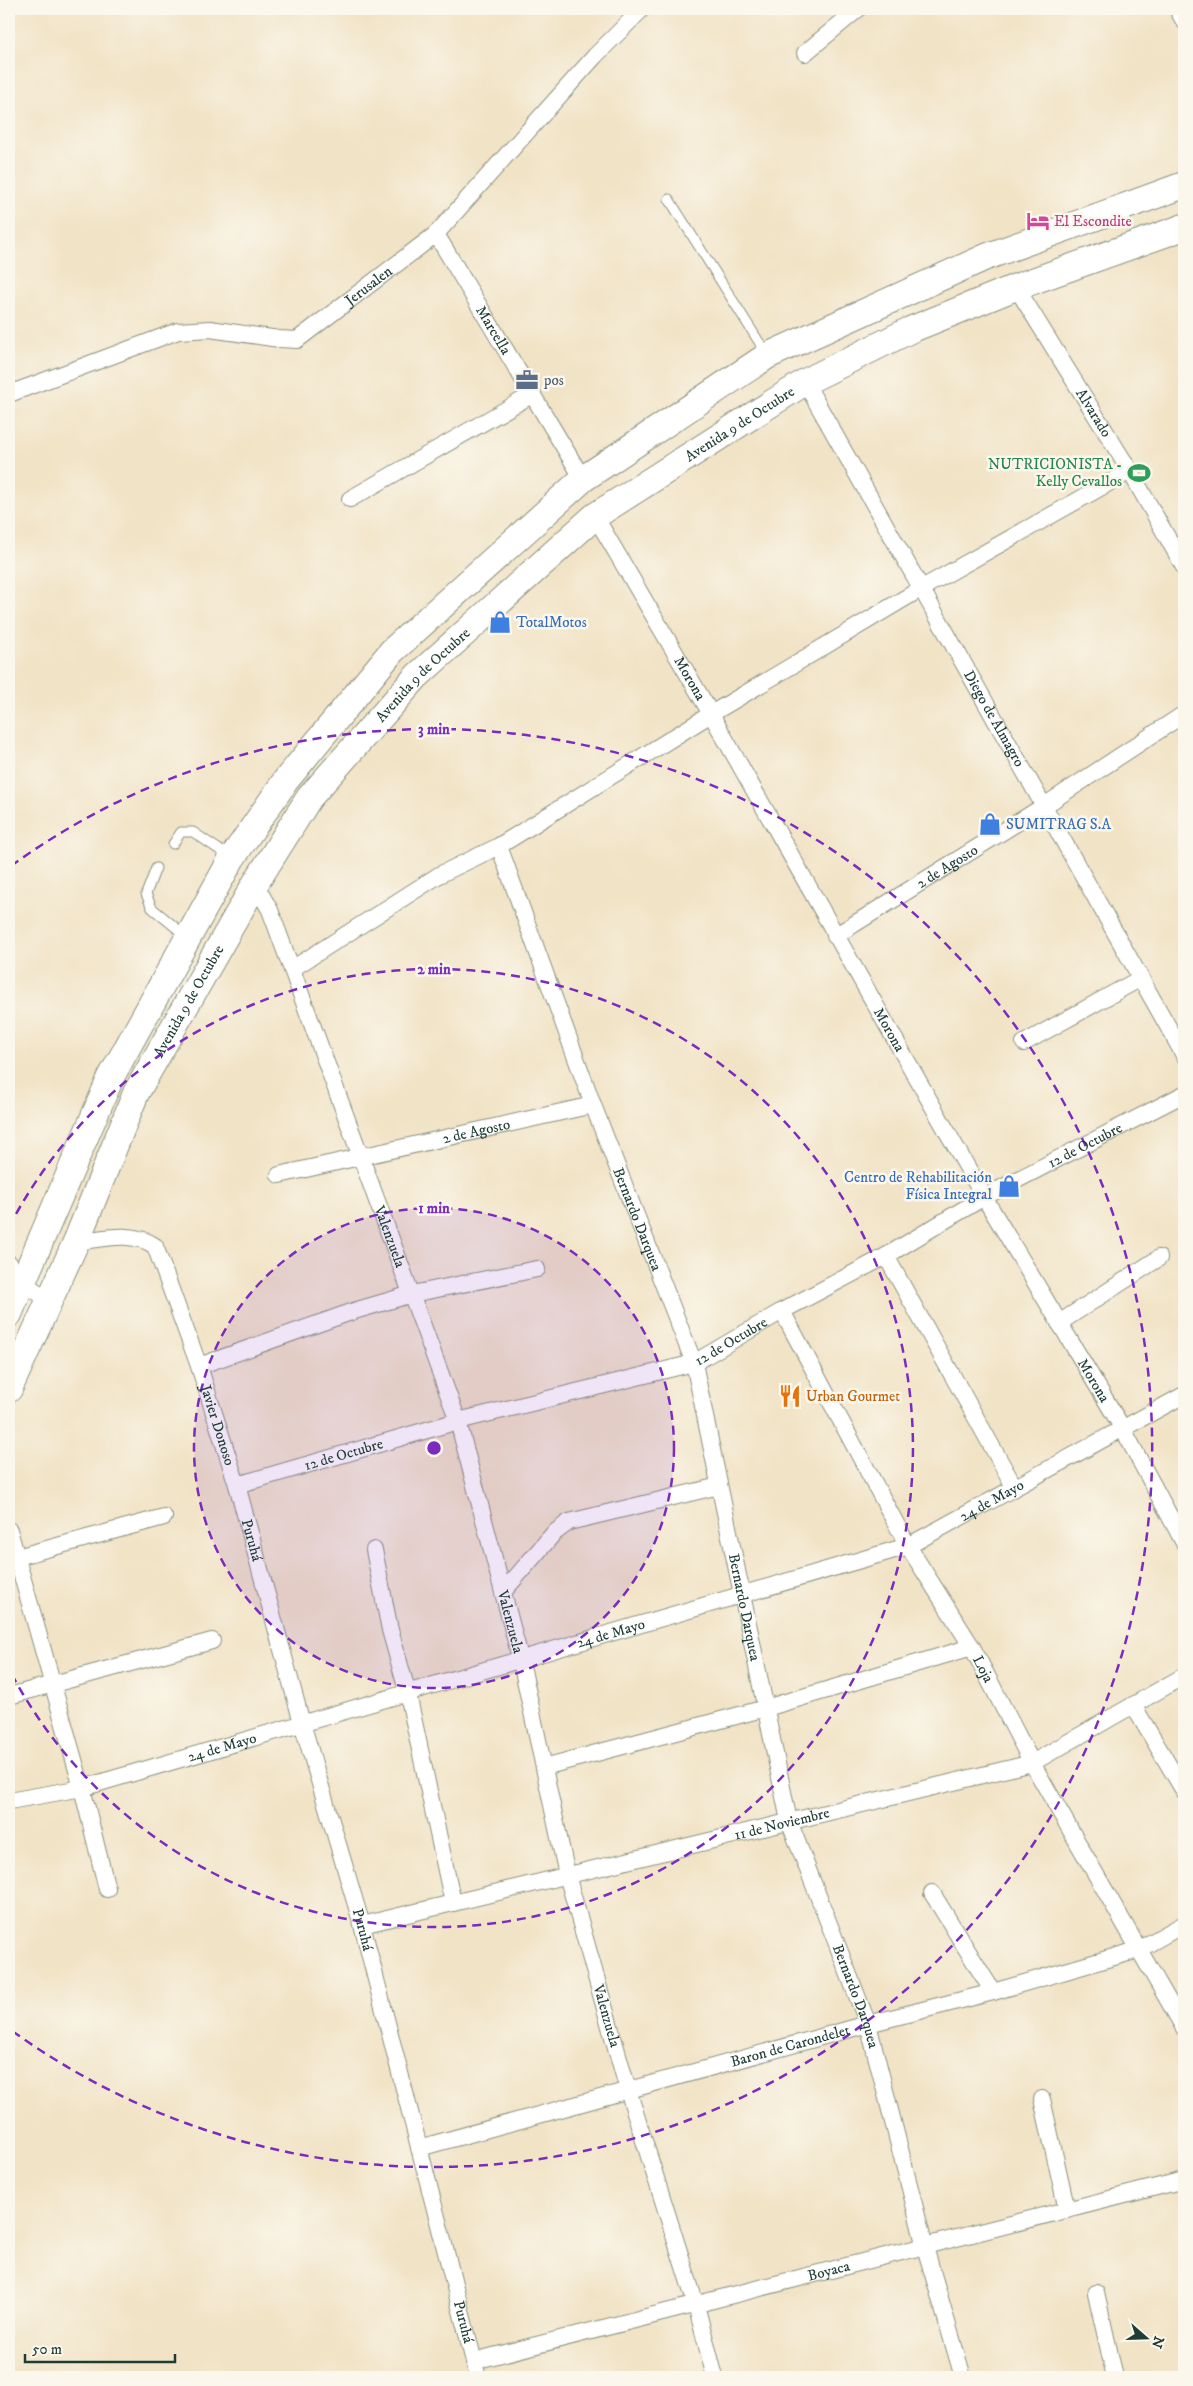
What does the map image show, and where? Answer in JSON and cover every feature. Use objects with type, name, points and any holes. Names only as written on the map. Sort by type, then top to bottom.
[{"type":"main road","name":"Avenida 9 de Octubre","points":[[9,1314],[16,1272],[110,1077],[232,858],[286,780],[392,651],[583,479],[767,356],[986,257],[1184,185]]},
{"type":"main road","name":"Avenida 9 de Octubre","points":[[9,1389],[76,1242],[136,1093],[255,884],[309,798],[417,676],[595,516],[805,382],[910,330],[1016,287],[1184,227]]},
{"type":"street","name":"Jerusalen","points":[[9,394],[178,331],[210,329],[297,340],[436,234],[595,56],[642,9]]},
{"type":"street","points":[[805,53],[858,9]]},
{"type":"street","name":"Marcella","points":[[436,234],[583,479]]},
{"type":"street","name":"Alvarado","points":[[1016,287],[1130,471],[1184,566]]},
{"type":"street","name":"Diego de Almagro","points":[[805,382],[1184,1055]]},
{"type":"street","points":[[350,499],[533,394]]},
{"type":"street","points":[[292,969],[439,875],[499,846],[711,714],[922,588],[1130,471]]},
{"type":"street","name":"Morona","points":[[595,516],[711,714],[984,1197],[1122,1429],[1184,1543]]},
{"type":"street","name":"2 de Agosto","points":[[835,936],[1044,806],[1184,714]]},
{"type":"street","name":"Bernardo Darquea","points":[[499,846],[593,1104],[694,1363],[789,1822],[868,2024],[925,2247],[963,2377]]},
{"type":"street","name":"Valenzuela","points":[[255,884],[270,910],[458,1421],[521,1661],[567,1875],[628,2090],[696,2305],[715,2377]]},
{"type":"street","points":[[1024,1043],[1141,978]]},
{"type":"street","name":"12 de Octubre","points":[[237,1485],[458,1421],[694,1363],[782,1311],[886,1256],[984,1197],[1184,1094]]},
{"type":"street","name":"2 de Agosto","points":[[279,1175],[361,1158],[593,1104]]},
{"type":"street","name":"Javier Donoso","points":[[76,1242],[131,1236],[144,1239],[155,1246],[199,1366],[237,1485]]},
{"type":"street","points":[[886,1256],[1015,1488]]},
{"type":"street","points":[[1059,1323],[1159,1258]]},
{"type":"street","points":[[199,1366],[354,1311],[412,1294],[536,1269]]},
{"type":"street","points":[[16,1272],[48,1300]]},
{"type":"street","name":"Loja","points":[[782,1311],[908,1546],[972,1647],[1032,1763],[1184,2028]]},
{"type":"street","name":"24 de Mayo","points":[[9,1801],[82,1788],[521,1661],[908,1546],[1184,1395]]},
{"type":"street","name":"Puruhá","points":[[237,1485],[302,1723],[362,1924],[476,2369]]},
{"type":"street","points":[[503,1592],[554,1534],[569,1522],[719,1486]]},
{"type":"street","points":[[17,1557],[164,1517]]},
{"type":"street","points":[[9,1530],[82,1788],[107,1889]]},
{"type":"street","points":[[374,1550],[390,1630],[408,1694],[453,1903]]},
{"type":"street","points":[[9,1696],[212,1641]]},
{"type":"street","points":[[544,1767],[766,1708],[972,1647]]},
{"type":"street","name":"11 de Noviembre","points":[[362,1924],[1032,1763],[1184,1676]]},
{"type":"street","points":[[1133,1705],[1184,1791]]},
{"type":"street","points":[[932,1893],[993,1992]]},
{"type":"street","name":"Baron de Carondelet","points":[[419,2148],[868,2024],[993,1992],[1138,1950],[1184,1924]]},
{"type":"street","points":[[1042,2099],[1067,2210]]},
{"type":"street","name":"Boyaca","points":[[476,2369],[696,2305],[1184,2180]]},
{"type":"street","points":[[1096,2293],[1115,2377]]},
{"type":"lane","points":[[669,199],[767,356]]},
{"type":"lane","points":[[173,844],[181,832],[193,832],[232,858]]},
{"type":"lane","points":[[156,868],[146,894],[152,908],[188,937]]},
{"type":"place","name":"El Escondite","points":[[1038,221]]},
{"type":"place","name":"pos","points":[[527,380]]},
{"type":"place","name":"NUTRICIONISTA - Kelly Cevallos","points":[[1139,473]]},
{"type":"place","name":"TotalMotos","points":[[500,622]]},
{"type":"place","name":"SUMITRAG S.A","points":[[990,824]]},
{"type":"place","name":"Centro de Rehabilitación Física Integral","points":[[1009,1186]]},
{"type":"place","name":"Urban Gourmet","points":[[790,1396]]}]
